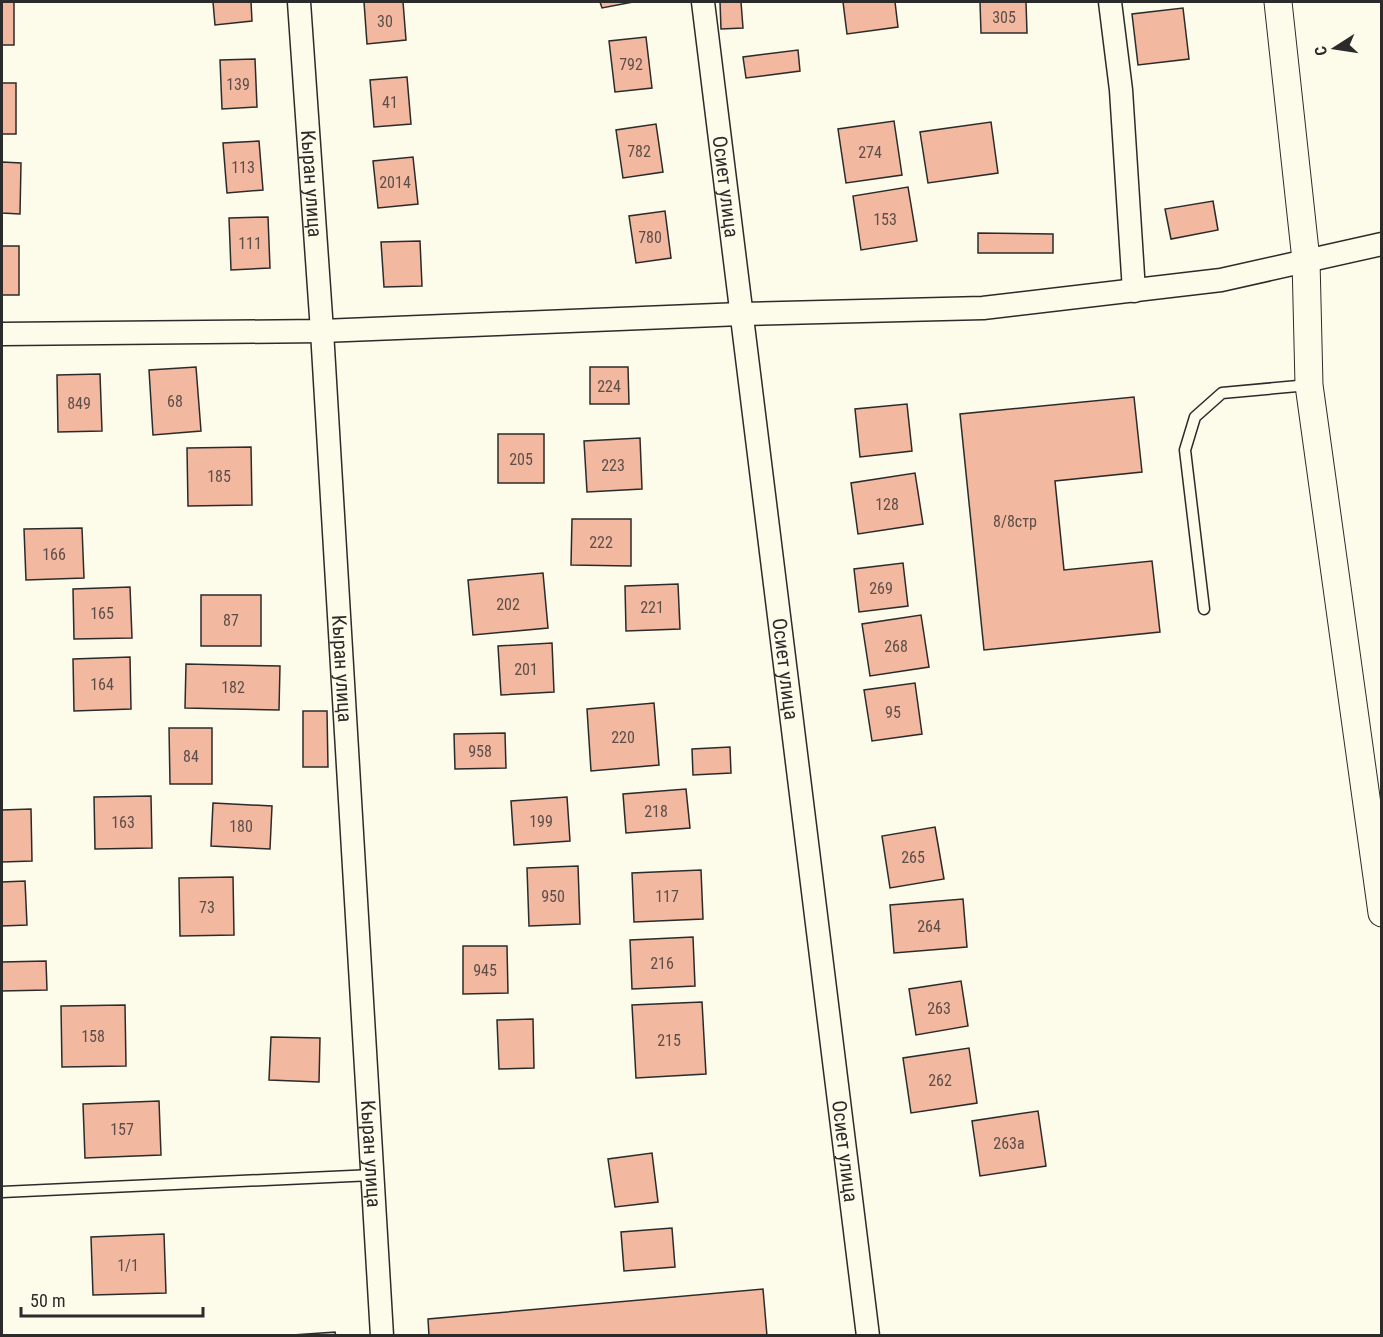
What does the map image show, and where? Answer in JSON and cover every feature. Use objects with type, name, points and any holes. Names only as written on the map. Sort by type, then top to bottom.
[{"type":"street","name":"Кыран улица","points":[[300,2],[382,1335]]},
{"type":"street","name":"Осиет улица","points":[[703,2],[868,1335]]},
{"type":"street","points":[[1110,2],[1121,90],[1134,291]]},
{"type":"street","points":[[1278,2],[1306,260],[1309,385],[1382,913]]},
{"type":"street","points":[[2,334],[322,331],[741,314],[983,308],[1221,280],[1382,244]]},
{"type":"lane","points":[[1204,609],[1185,450],[1195,417],[1222,393],[1309,385]]},
{"type":"lane","points":[[2,1192],[373,1175]]},
{"type":"building","points":[[2,2],[14,2],[14,45],[2,45]]},
{"type":"building","points":[[213,2],[251,2],[252,21],[215,25]]},
{"type":"building","points":[[364,2],[403,2],[406,40],[367,44]]},
{"type":"building","points":[[600,2],[633,2],[602,8]]},
{"type":"building","points":[[720,2],[741,2],[743,28],[721,29]]},
{"type":"building","points":[[843,2],[895,2],[898,27],[847,34]]},
{"type":"building","points":[[980,2],[1026,2],[1027,33],[981,33]]},
{"type":"building","points":[[1183,8],[1189,59],[1138,65],[1132,14]]},
{"type":"building","points":[[646,37],[652,88],[615,92],[609,41]]},
{"type":"building","points":[[798,50],[800,71],[746,78],[743,57]]},
{"type":"building","points":[[255,59],[257,107],[222,109],[220,60]]},
{"type":"building","points":[[407,77],[411,124],[374,127],[370,80]]},
{"type":"building","points":[[2,83],[16,83],[16,134],[2,134]]},
{"type":"building","points":[[894,121],[902,175],[846,183],[838,129]]},
{"type":"building","points":[[991,122],[998,173],[928,183],[920,132]]},
{"type":"building","points":[[656,124],[663,172],[623,178],[616,130]]},
{"type":"building","points":[[259,141],[263,190],[227,193],[223,143]]},
{"type":"building","points":[[413,157],[418,204],[378,208],[373,161]]},
{"type":"building","points":[[2,162],[21,163],[20,214],[2,213]]},
{"type":"building","points":[[908,187],[917,241],[861,250],[853,196]]},
{"type":"building","points":[[1213,201],[1218,230],[1171,239],[1165,209]]},
{"type":"building","points":[[665,211],[671,258],[636,263],[629,216]]},
{"type":"building","points":[[268,217],[270,268],[231,270],[229,218]]},
{"type":"building","points":[[978,233],[1053,234],[1053,253],[978,253]]},
{"type":"building","points":[[420,241],[422,286],[384,287],[381,242]]},
{"type":"building","points":[[2,246],[19,246],[19,295],[2,295]]},
{"type":"building","points":[[196,367],[201,431],[153,435],[149,370]]},
{"type":"building","points":[[590,367],[628,367],[629,404],[590,404]]},
{"type":"building","points":[[100,374],[102,431],[58,432],[57,375]]},
{"type":"building","points":[[1134,397],[1142,472],[1055,481],[1064,570],[1152,561],[1160,632],[984,650],[960,414]]},
{"type":"building","points":[[907,404],[912,451],[860,457],[855,409]]},
{"type":"building","points":[[498,434],[544,434],[544,483],[498,483]]},
{"type":"building","points":[[640,438],[642,489],[587,492],[584,441]]},
{"type":"building","points":[[251,447],[252,505],[188,506],[187,448]]},
{"type":"building","points":[[915,473],[923,524],[858,534],[851,483]]},
{"type":"building","points":[[572,519],[631,519],[631,566],[571,565]]},
{"type":"building","points":[[82,528],[84,578],[26,580],[24,529]]},
{"type":"building","points":[[903,563],[908,606],[859,612],[854,569]]},
{"type":"building","points":[[543,573],[548,628],[473,635],[468,580]]},
{"type":"building","points":[[678,584],[680,629],[626,631],[625,586]]},
{"type":"building","points":[[130,587],[132,638],[74,639],[73,589]]},
{"type":"building","points":[[201,595],[261,595],[261,646],[201,646]]},
{"type":"building","points":[[921,615],[929,667],[870,676],[862,624]]},
{"type":"building","points":[[552,643],[554,692],[501,695],[498,646]]},
{"type":"building","points":[[130,657],[131,709],[74,711],[73,659]]},
{"type":"building","points":[[186,664],[280,666],[279,710],[185,708]]},
{"type":"building","points":[[915,683],[922,734],[872,741],[864,690]]},
{"type":"building","points":[[654,703],[659,765],[591,771],[587,709]]},
{"type":"building","points":[[303,711],[327,711],[328,767],[303,767]]},
{"type":"building","points":[[169,728],[212,728],[212,784],[170,784]]},
{"type":"building","points":[[505,733],[506,768],[455,769],[454,734]]},
{"type":"building","points":[[730,747],[731,773],[693,775],[692,749]]},
{"type":"building","points":[[686,789],[690,828],[626,833],[623,794]]},
{"type":"building","points":[[151,796],[152,848],[95,849],[94,797]]},
{"type":"building","points":[[567,797],[570,841],[514,845],[511,801]]},
{"type":"building","points":[[213,803],[272,806],[270,849],[211,846]]},
{"type":"building","points":[[31,809],[32,861],[2,862],[2,810]]},
{"type":"building","points":[[935,827],[944,879],[890,888],[882,836]]},
{"type":"building","points":[[578,866],[580,924],[529,926],[527,868]]},
{"type":"building","points":[[701,870],[703,919],[634,922],[632,873]]},
{"type":"building","points":[[233,877],[234,935],[180,936],[179,878]]},
{"type":"building","points":[[25,881],[27,925],[2,926],[2,882]]},
{"type":"building","points":[[963,899],[967,947],[894,953],[890,905]]},
{"type":"building","points":[[693,937],[695,986],[632,989],[630,940]]},
{"type":"building","points":[[463,946],[507,946],[508,993],[463,994]]},
{"type":"building","points":[[46,961],[47,990],[2,991],[2,962]]},
{"type":"building","points":[[961,981],[968,1026],[916,1035],[909,989]]},
{"type":"building","points":[[702,1002],[706,1074],[636,1078],[632,1005]]},
{"type":"building","points":[[125,1005],[126,1066],[62,1067],[61,1006]]},
{"type":"building","points":[[533,1019],[534,1068],[499,1069],[497,1020]]},
{"type":"building","points":[[271,1037],[320,1038],[319,1082],[269,1080]]},
{"type":"building","points":[[969,1048],[977,1103],[911,1113],[903,1058]]},
{"type":"building","points":[[159,1101],[161,1155],[85,1158],[83,1104]]},
{"type":"building","points":[[1038,1111],[1046,1166],[980,1176],[972,1121]]},
{"type":"building","points":[[652,1153],[658,1202],[615,1207],[608,1159]]},
{"type":"building","points":[[672,1228],[675,1267],[624,1271],[621,1232]]},
{"type":"building","points":[[164,1234],[166,1293],[93,1295],[91,1237]]},
{"type":"building","points":[[763,1289],[767,1336],[429,1336],[428,1319]]},
{"type":"building","points":[[335,1332],[336,1336],[278,1336]]}]
